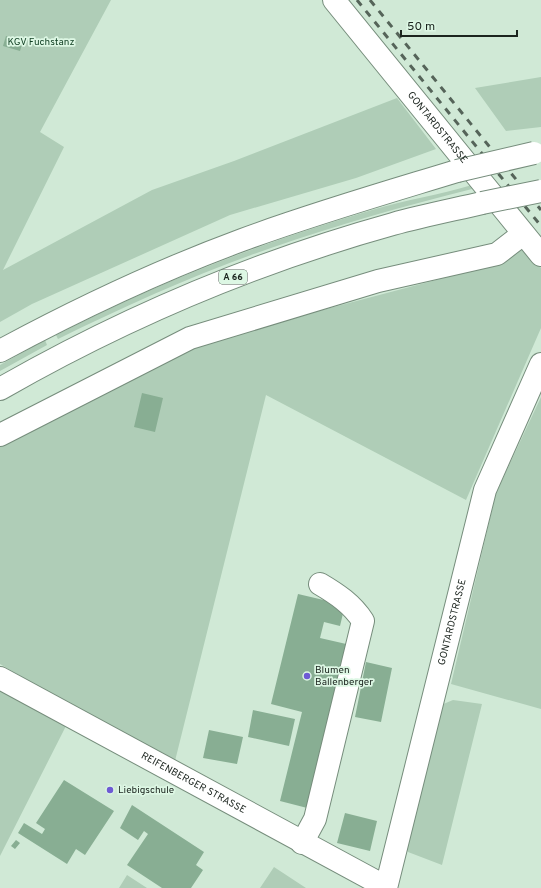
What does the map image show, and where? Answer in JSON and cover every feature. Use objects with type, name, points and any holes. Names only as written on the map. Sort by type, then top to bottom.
[{"type":"main road","name":"GONTARDSTRASSE","points":[[334,0],[541,255]]},
{"type":"main road","points":[[0,351],[106,297],[241,240],[311,216],[458,171],[538,153]]},
{"type":"main road","name":"A 66","points":[[0,389],[106,332],[176,300],[248,271],[320,245],[394,223],[541,191]]},
{"type":"main road","points":[[0,436],[190,338],[378,281],[496,254],[523,234]]},
{"type":"main road","name":"GONTARDSTRASSE","points":[[386,888],[485,490],[541,364]]},
{"type":"main road","points":[[302,843],[315,819],[363,621],[356,609],[340,596],[320,584]]},
{"type":"main road","name":"REIFENBERGER STRASSE","points":[[0,678],[386,888]]},
{"type":"green space","name":"KGV Fuchstanz","points":[[0,0],[111,0],[40,132],[64,147],[3,270],[152,190],[234,161],[397,98],[436,149],[356,178],[230,215],[32,304],[0,322]]},
{"type":"green space","points":[[541,77],[541,127],[506,131],[475,88]]},
{"type":"green space","points":[[472,185],[472,189],[346,224],[244,258],[163,290],[58,339],[56,335],[172,281],[251,250],[331,222],[397,203]]},
{"type":"green space","points":[[521,242],[541,268],[541,328],[466,500],[266,395],[174,765],[0,664],[0,442],[190,345],[493,265]]},
{"type":"green space","points":[[45,340],[47,345],[0,371],[0,365]]},
{"type":"green space","points":[[541,397],[541,709],[451,684],[496,493]]},
{"type":"green space","points":[[0,689],[67,724],[0,856]]},
{"type":"green space","points":[[453,700],[482,704],[442,865],[408,852],[405,846],[441,705]]},
{"type":"green space","points":[[274,867],[306,888],[260,888]]},
{"type":"green space","points":[[127,875],[147,888],[119,888]]},
{"type":"building","points":[[6,36],[23,41],[20,51],[3,46]]},
{"type":"building","points":[[142,393],[163,398],[155,432],[134,427]]},
{"type":"building","points":[[298,594],[345,605],[340,626],[324,622],[320,638],[355,646],[315,810],[280,801],[302,712],[271,704]]},
{"type":"building","points":[[366,662],[392,668],[381,722],[355,717]]},
{"type":"building","points":[[253,710],[295,719],[289,746],[248,737]]},
{"type":"building","points":[[209,730],[243,737],[237,764],[203,758]]},
{"type":"building","points":[[64,780],[114,811],[85,855],[76,849],[67,864],[18,833],[24,823],[42,834],[45,829],[36,823]]},
{"type":"building","points":[[132,805],[204,852],[196,865],[203,870],[191,888],[162,888],[127,865],[148,834],[144,831],[138,840],[120,828]]},
{"type":"building","points":[[345,813],[377,821],[370,851],[337,843]]},
{"type":"building","points":[[16,840],[20,843],[15,849],[11,846]]},
{"type":"railway","points":[[357,0],[541,226]]},
{"type":"railway","points":[[370,0],[541,210]]},
{"type":"place","name":"Blumen Ballenberger","points":[[307,676]]},
{"type":"place","name":"Liebigschule","points":[[110,790]]}]
